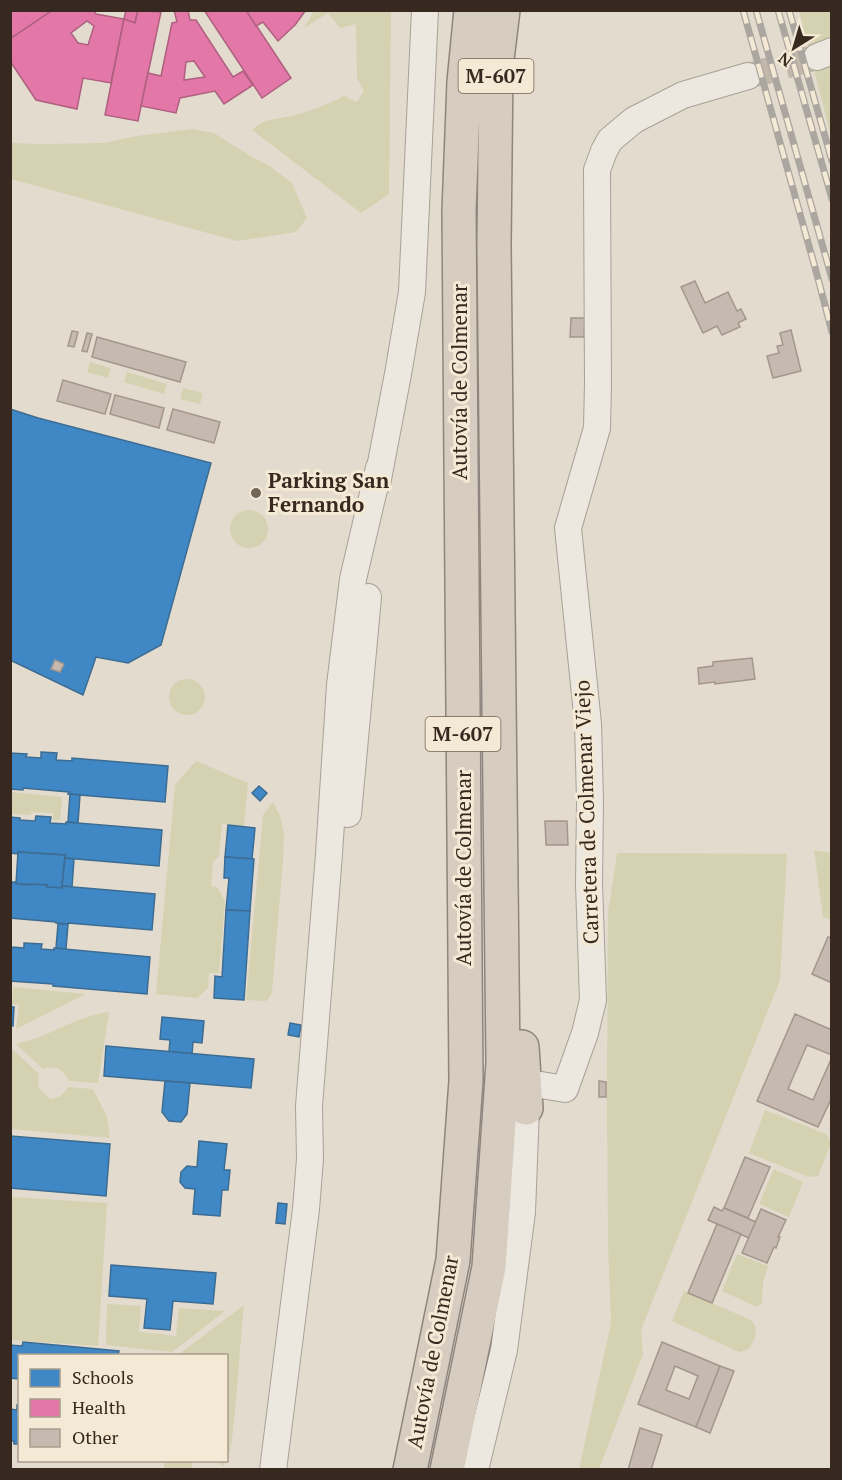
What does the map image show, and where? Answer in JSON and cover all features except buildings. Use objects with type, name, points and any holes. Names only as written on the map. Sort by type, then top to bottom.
[{"type":"highway","name":"Autovía de Colmenar","points":[[410,1470],[453,1260],[466,1081],[459,211],[464,82],[471,10]]},
{"type":"highway","name":"Autovía de Colmenar","points":[[447,1470],[489,1268],[503,1063],[494,245],[496,67],[503,10]]},
{"type":"highway","points":[[495,141],[516,10]]},
{"type":"highway","points":[[498,693],[515,918],[525,1097]]},
{"type":"street","points":[[273,1470],[306,1209],[310,1159],[309,1106],[340,685],[353,579],[379,468],[412,292],[425,10]]},
{"type":"street","name":"Carretera de Colmenar Viejo","points":[[525,1097],[541,1085],[564,1089],[585,1033],[593,1000],[589,884],[588,724],[568,528],[597,428],[597,170],[610,140],[634,120],[683,95],[748,76]]},
{"type":"street","points":[[352,668],[363,572],[379,468]]},
{"type":"street","points":[[310,1159],[322,1097],[339,945],[341,892],[379,468]]},
{"type":"street","points":[[341,892],[336,854],[350,709]]},
{"type":"street","points":[[475,1470],[504,1350],[522,1212],[525,1097]]},
{"type":"shaded area","points":[[314,11],[391,11],[389,194],[361,213],[252,130],[267,121],[308,111],[344,96],[357,102],[364,91],[357,78],[356,24],[340,28],[328,13],[304,28]]},
{"type":"shaded area","points":[[799,11],[831,11],[831,136]]},
{"type":"shaded area","points":[[192,129],[214,133],[271,167],[292,183],[307,218],[296,232],[237,241],[11,179],[11,143],[104,143]]},
{"type":"shaded area","points":[[90,362],[111,368],[108,378],[87,372]]},
{"type":"shaded area","points":[[127,372],[167,384],[164,394],[124,382]]},
{"type":"shaded area","points":[[183,388],[203,393],[200,404],[180,399]]},
{"type":"shaded area","points":[[249,510],[263,515],[268,529],[263,543],[249,548],[235,543],[230,529],[235,515]]},
{"type":"shaded area","points":[[187,679],[200,684],[205,697],[200,710],[187,715],[174,710],[169,697],[174,684]]},
{"type":"shaded area","points":[[196,761],[248,783],[244,826],[222,824],[219,856],[213,862],[211,886],[217,887],[225,901],[219,973],[209,973],[208,988],[197,998],[156,994],[175,785]]},
{"type":"shaded area","points":[[11,792],[62,797],[60,820],[53,820],[53,813],[11,814]]},
{"type":"shaded area","points":[[273,802],[280,816],[284,834],[272,992],[266,1001],[246,1000],[263,815]]},
{"type":"shaded area","points":[[814,850],[831,853],[831,920],[823,917]]},
{"type":"shaded area","points":[[617,853],[787,854],[780,980],[641,1330],[643,1354],[599,1469],[579,1469],[611,1323],[608,1241],[608,913]]},
{"type":"shaded area","points":[[13,987],[86,994],[16,1029],[19,1005],[12,1004]]},
{"type":"shaded area","points":[[109,1012],[98,1083],[69,1081],[59,1069],[43,1069],[16,1044],[82,1019]]},
{"type":"shaded area","points":[[10,1047],[39,1074],[38,1087],[50,1099],[61,1096],[68,1087],[93,1089],[107,1117],[110,1138],[11,1129]]},
{"type":"shaded area","points":[[765,1110],[826,1134],[831,1143],[818,1176],[809,1177],[749,1153]]},
{"type":"shaded area","points":[[774,1169],[803,1182],[789,1217],[759,1204]]},
{"type":"shaded area","points":[[10,1197],[107,1203],[98,1346],[11,1340]]},
{"type":"shaded area","points":[[737,1254],[768,1266],[763,1283],[762,1303],[757,1307],[722,1291]]},
{"type":"shaded area","points":[[684,1291],[751,1320],[756,1331],[749,1349],[739,1352],[672,1321]]},
{"type":"shaded area","points":[[107,1304],[141,1306],[139,1332],[176,1336],[179,1308],[225,1311],[172,1352],[106,1345]]},
{"type":"shaded area","points":[[244,1305],[232,1438],[228,1457],[228,1354],[179,1354]]},
{"type":"shaded area","points":[[164,1462],[192,1462],[192,1469],[164,1469]]},
{"type":"tunnel","points":[[748,76],[817,57]]},
{"type":"railway","points":[[743,10],[832,332]]},
{"type":"railway","points":[[756,10],[832,279]]},
{"type":"railway","points":[[778,10],[832,199]]},
{"type":"railway","points":[[789,10],[832,161]]},
{"type":"place","name":"Parking San Fernando","points":[[256,493]]}]
